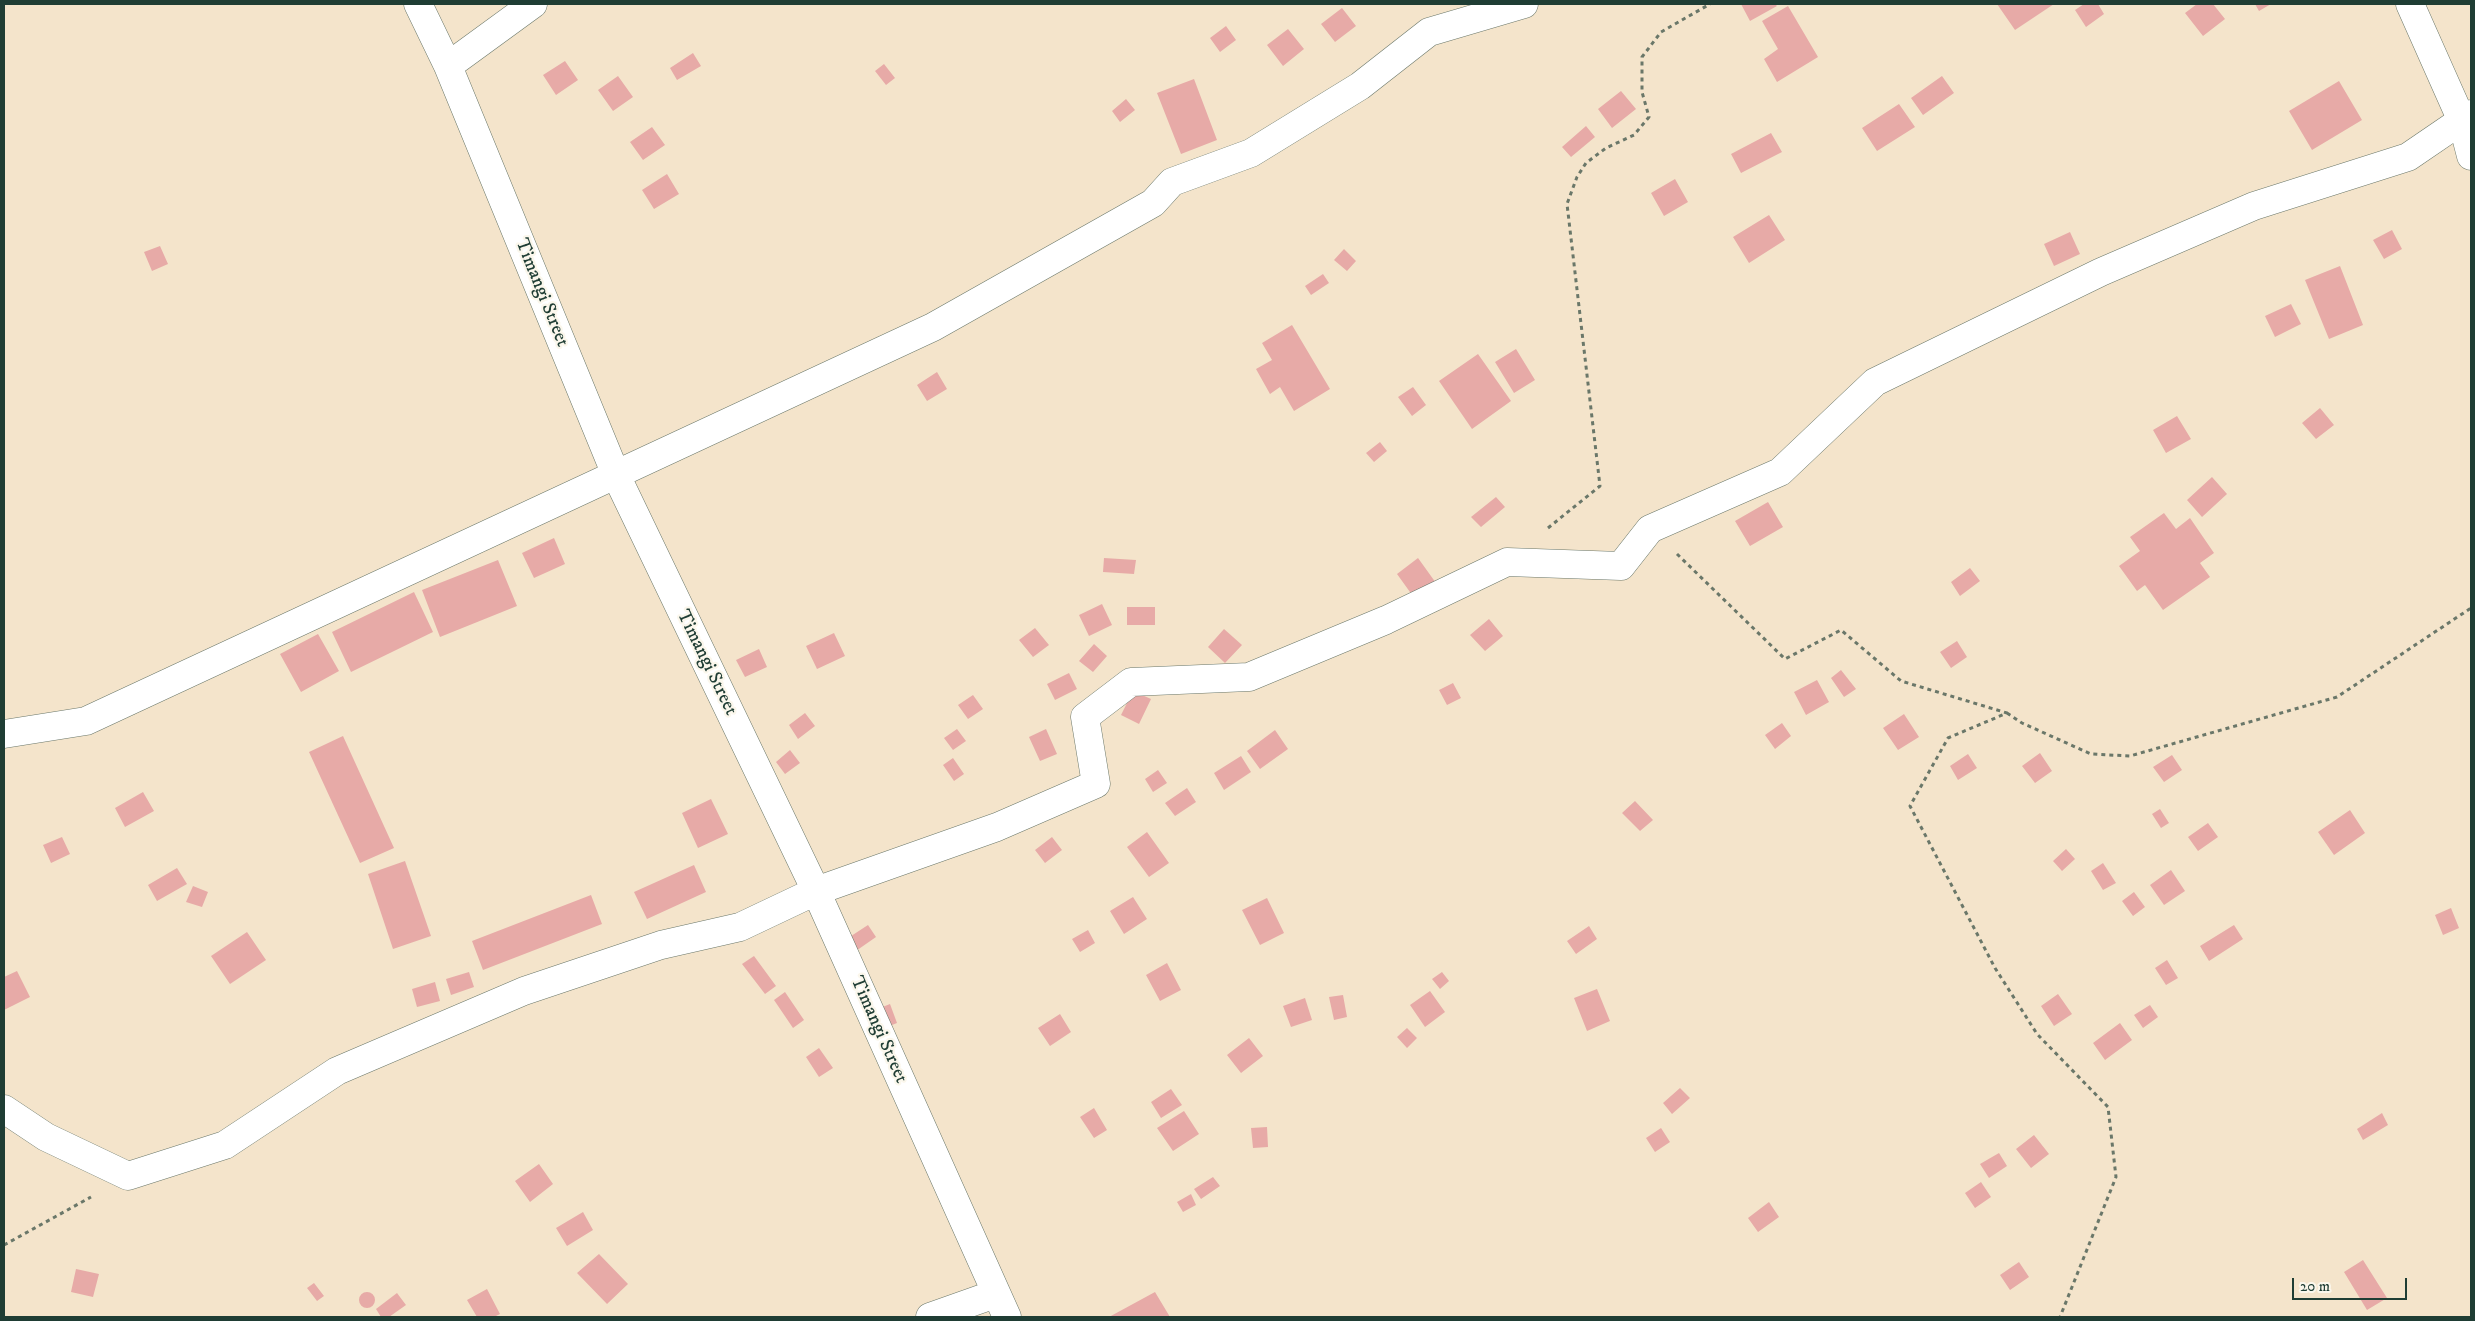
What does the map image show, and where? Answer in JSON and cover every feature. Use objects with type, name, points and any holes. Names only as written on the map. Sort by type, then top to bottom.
[{"type":"street","name":"Timangi Street","points":[[418,4],[448,66],[616,475],[816,891],[1001,1306]]},
{"type":"street","points":[[448,66],[532,4]]},
{"type":"street","points":[[4,734],[86,721],[932,327],[1153,203],[1172,182],[1251,153],[1360,86],[1429,32],[1524,4]]},
{"type":"street","points":[[2410,4],[2466,118],[2471,156]]},
{"type":"street","points":[[4,1109],[46,1137],[128,1176],[225,1145],[337,1071],[524,991],[662,945],[740,927],[816,891],[997,827],[1096,784],[1085,717],[1131,682],[1249,677],[1386,620],[1507,562],[1621,566],[1650,529],[1780,472],[1876,382],[2101,272],[2254,206],[2408,157],[2466,118]]},
{"type":"street","points":[[930,1317],[1001,1306]]},
{"type":"path","points":[[1507,562],[1600,486],[1567,204],[1586,163],[1606,148],[1634,135],[1649,117],[1642,92],[1642,57],[1661,32],[1710,4]]},
{"type":"path","points":[[1650,529],[1785,659],[1841,630],[1901,681],[2007,713],[2022,723],[2092,754],[2130,756],[2337,697],[2471,608]]},
{"type":"path","points":[[2007,713],[1948,738],[1910,806],[1995,968],[2036,1034],[2108,1107],[2116,1177],[2060,1317]]},
{"type":"path","points":[[4,1245],[128,1176]]},
{"type":"building","points":[[1741,4],[1775,4],[1777,6],[1750,21]]},
{"type":"building","points":[[1997,4],[2054,4],[2015,30]]},
{"type":"building","points":[[2084,4],[2098,4],[2104,14],[2086,27],[2075,10]]},
{"type":"building","points":[[2197,4],[2213,4],[2225,19],[2203,36],[2185,13]]},
{"type":"building","points":[[2255,4],[2271,4],[2259,11]]},
{"type":"building","points":[[1788,6],[1818,57],[1777,82],[1764,59],[1778,49],[1762,21]]},
{"type":"building","points":[[1342,8],[1356,26],[1335,42],[1321,24]]},
{"type":"building","points":[[1226,26],[1236,40],[1220,52],[1210,38]]},
{"type":"building","points":[[1288,29],[1304,49],[1283,66],[1267,45]]},
{"type":"building","points":[[693,53],[701,66],[677,80],[670,68]]},
{"type":"building","points":[[565,61],[578,80],[556,95],[543,75]]},
{"type":"building","points":[[884,64],[895,78],[886,85],[875,71]]},
{"type":"building","points":[[618,76],[633,97],[613,111],[598,90]]},
{"type":"building","points":[[1942,76],[1954,93],[1923,115],[1911,98]]},
{"type":"building","points":[[1194,79],[1217,140],[1181,154],[1157,93]]},
{"type":"building","points":[[2339,81],[2362,120],[2312,150],[2289,111]]},
{"type":"building","points":[[1621,91],[1636,109],[1612,128],[1598,109]]},
{"type":"building","points":[[1126,99],[1135,110],[1120,122],[1112,111]]},
{"type":"building","points":[[1899,104],[1915,127],[1877,151],[1862,128]]},
{"type":"building","points":[[1586,126],[1595,137],[1571,157],[1562,147]]},
{"type":"building","points":[[652,127],[665,145],[643,160],[630,142]]},
{"type":"building","points":[[1771,133],[1782,152],[1741,173],[1731,154]]},
{"type":"building","points":[[667,174],[679,194],[654,209],[642,190]]},
{"type":"building","points":[[1675,179],[1688,202],[1664,216],[1651,193]]},
{"type":"building","points":[[1769,215],[1785,240],[1749,263],[1733,237]]},
{"type":"building","points":[[2392,230],[2402,249],[2384,259],[2373,240]]},
{"type":"building","points":[[2070,232],[2080,254],[2054,266],[2044,244]]},
{"type":"building","points":[[160,246],[168,264],[152,271],[144,252]]},
{"type":"building","points":[[1344,249],[1356,261],[1347,271],[1334,260]]},
{"type":"building","points":[[2340,266],[2363,325],[2329,339],[2305,280]]},
{"type":"building","points":[[1323,274],[1329,283],[1311,295],[1305,286]]},
{"type":"building","points":[[2291,304],[2301,324],[2275,337],[2265,316]]},
{"type":"building","points":[[1292,325],[1330,389],[1294,411],[1280,387],[1270,394],[1256,369],[1272,360],[1262,343]]},
{"type":"building","points":[[1516,349],[1535,380],[1514,393],[1495,362]]},
{"type":"building","points":[[1478,354],[1511,401],[1472,429],[1439,381]]},
{"type":"building","points":[[937,372],[947,389],[927,401],[917,385]]},
{"type":"building","points":[[1413,387],[1426,405],[1412,416],[1398,397]]},
{"type":"building","points":[[2320,408],[2334,425],[2316,439],[2302,423]]},
{"type":"building","points":[[2177,416],[2191,439],[2166,453],[2153,430]]},
{"type":"building","points":[[1380,442],[1387,451],[1374,462],[1366,453]]},
{"type":"building","points":[[2212,477],[2227,494],[2202,517],[2187,500]]},
{"type":"building","points":[[1496,497],[1505,507],[1481,527],[1471,517]]},
{"type":"building","points":[[1768,502],[1783,527],[1750,546],[1735,521]]},
{"type":"building","points":[[2164,513],[2176,529],[2190,518],[2214,553],[2200,563],[2210,577],[2163,610],[2145,585],[2137,591],[2119,566],[2140,551],[2130,537]]},
{"type":"building","points":[[554,538],[565,564],[534,578],[522,553]]},
{"type":"building","points":[[1104,558],[1136,560],[1134,574],[1103,572]]},
{"type":"building","points":[[1418,558],[1436,583],[1415,599],[1397,574]]},
{"type":"building","points":[[498,560],[517,606],[440,637],[422,590]]},
{"type":"building","points":[[1970,568],[1980,581],[1960,596],[1951,582]]},
{"type":"building","points":[[414,592],[433,632],[351,672],[332,632]]},
{"type":"building","points":[[1102,604],[1112,625],[1089,636],[1079,615]]},
{"type":"building","points":[[1127,607],[1155,607],[1155,625],[1127,625]]},
{"type":"building","points":[[1489,619],[1503,636],[1485,651],[1470,635]]},
{"type":"building","points":[[1035,628],[1049,645],[1033,657],[1019,640]]},
{"type":"building","points":[[1224,629],[1242,645],[1225,663],[1208,647]]},
{"type":"building","points":[[834,633],[845,656],[817,669],[806,646]]},
{"type":"building","points":[[318,634],[339,671],[301,692],[280,654]]},
{"type":"building","points":[[1957,641],[1967,657],[1951,668],[1940,652]]},
{"type":"building","points":[[1094,644],[1107,656],[1093,672],[1079,661]]},
{"type":"building","points":[[759,649],[767,667],[745,677],[736,660]]},
{"type":"building","points":[[1841,670],[1856,689],[1844,697],[1831,678]]},
{"type":"building","points":[[1069,673],[1077,689],[1055,700],[1047,684]]},
{"type":"building","points":[[1817,680],[1829,702],[1806,715],[1794,692]]},
{"type":"building","points":[[1453,683],[1461,698],[1447,705],[1439,690]]},
{"type":"building","points":[[1133,691],[1151,699],[1139,724],[1121,715]]},
{"type":"building","points":[[973,695],[983,709],[968,719],[958,705]]},
{"type":"building","points":[[805,713],[815,726],[798,739],[789,725]]},
{"type":"building","points":[[1904,714],[1919,737],[1898,750],[1883,728]]},
{"type":"building","points":[[1782,723],[1791,736],[1775,749],[1765,735]]},
{"type":"building","points":[[957,729],[966,741],[953,750],[944,738]]},
{"type":"building","points":[[1046,729],[1057,754],[1040,761],[1029,737]]},
{"type":"building","points":[[1275,730],[1288,749],[1260,769],[1247,751]]},
{"type":"building","points":[[343,736],[394,848],[360,863],[309,752]]},
{"type":"building","points":[[790,750],[800,763],[785,774],[776,762]]},
{"type":"building","points":[[2040,753],[2052,771],[2035,783],[2022,766]]},
{"type":"building","points":[[1968,754],[1977,768],[1958,780],[1950,766]]},
{"type":"building","points":[[2172,755],[2182,770],[2164,782],[2153,767]]},
{"type":"building","points":[[1241,756],[1251,772],[1224,790],[1214,773]]},
{"type":"building","points":[[953,758],[964,774],[954,781],[943,765]]},
{"type":"building","points":[[1158,770],[1167,783],[1153,792],[1145,779]]},
{"type":"building","points":[[1187,788],[1196,802],[1175,816],[1165,803]]},
{"type":"building","points":[[143,792],[154,811],[125,827],[115,808]]},
{"type":"building","points":[[711,799],[728,834],[698,848],[682,813]]},
{"type":"building","points":[[1635,801],[1653,820],[1640,831],[1622,813]]},
{"type":"building","points":[[2160,809],[2169,823],[2161,828],[2152,814]]},
{"type":"building","points":[[2350,810],[2365,833],[2334,855],[2318,832]]},
{"type":"building","points":[[2208,823],[2218,837],[2198,851],[2188,837]]},
{"type":"building","points":[[1147,832],[1169,863],[1149,877],[1127,847]]},
{"type":"building","points":[[62,837],[70,854],[51,863],[43,845]]},
{"type":"building","points":[[1052,837],[1062,850],[1045,863],[1035,850]]},
{"type":"building","points":[[2066,849],[2075,859],[2062,871],[2053,861]]},
{"type":"building","points":[[405,861],[431,936],[393,949],[368,874]]},
{"type":"building","points":[[2103,863],[2116,883],[2103,890],[2091,871]]},
{"type":"building","points":[[694,865],[706,892],[647,919],[634,892]]},
{"type":"building","points":[[177,868],[187,884],[157,901],[148,885]]},
{"type":"building","points":[[2171,870],[2185,891],[2164,905],[2150,885]]},
{"type":"building","points":[[193,886],[208,892],[202,907],[186,902]]},
{"type":"building","points":[[2134,892],[2145,907],[2133,916],[2122,901]]},
{"type":"building","points":[[591,895],[602,924],[483,970],[472,941]]},
{"type":"building","points":[[1133,897],[1147,919],[1124,934],[1110,911]]},
{"type":"building","points":[[1267,898],[1284,933],[1260,945],[1242,910]]},
{"type":"building","points":[[2451,908],[2459,928],[2443,935],[2435,915]]},
{"type":"building","points":[[868,925],[876,937],[853,953],[845,940]]},
{"type":"building","points":[[2234,925],[2243,939],[2209,961],[2200,946]]},
{"type":"building","points":[[1589,926],[1597,939],[1576,954],[1567,941]]},
{"type":"building","points":[[1088,930],[1095,943],[1080,952],[1072,939]]},
{"type":"building","points":[[247,932],[266,960],[230,984],[211,956]]},
{"type":"building","points":[[754,956],[776,986],[765,994],[742,964]]},
{"type":"building","points":[[2167,960],[2178,978],[2166,985],[2155,968]]},
{"type":"building","points":[[1167,963],[1181,990],[1160,1001],[1146,975]]},
{"type":"building","points":[[17,971],[30,997],[4,1010],[4,977]]},
{"type":"building","points":[[469,972],[474,987],[451,995],[446,979]]},
{"type":"building","points":[[1442,972],[1449,981],[1440,989],[1432,979]]},
{"type":"building","points":[[435,982],[440,1001],[417,1007],[412,989]]},
{"type":"building","points":[[1597,989],[1610,1021],[1587,1031],[1574,998]]},
{"type":"building","points":[[1430,991],[1445,1012],[1425,1027],[1410,1005]]},
{"type":"building","points":[[785,992],[804,1020],[793,1028],[774,1000]]},
{"type":"building","points":[[2058,994],[2072,1014],[2054,1026],[2041,1006]]},
{"type":"building","points":[[1343,995],[1347,1017],[1334,1020],[1329,997]]},
{"type":"building","points":[[1305,998],[1312,1020],[1291,1027],[1283,1006]]},
{"type":"building","points":[[890,1004],[897,1023],[882,1029],[875,1010]]},
{"type":"building","points":[[2150,1005],[2158,1017],[2143,1028],[2134,1015]]},
{"type":"building","points":[[1060,1014],[1071,1032],[1050,1046],[1038,1028]]},
{"type":"building","points":[[2120,1023],[2132,1040],[2105,1060],[2093,1043]]},
{"type":"building","points":[[1407,1028],[1417,1038],[1407,1048],[1397,1037]]},
{"type":"building","points":[[1249,1038],[1263,1056],[1241,1073],[1227,1055]]},
{"type":"building","points":[[819,1048],[833,1068],[819,1077],[806,1057]]},
{"type":"building","points":[[1680,1088],[1690,1098],[1672,1114],[1663,1103]]},
{"type":"building","points":[[1171,1089],[1182,1105],[1161,1118],[1151,1102]]},
{"type":"building","points":[[1094,1108],[1107,1130],[1094,1138],[1080,1117]]},
{"type":"building","points":[[1184,1111],[1199,1134],[1173,1151],[1157,1128]]},
{"type":"building","points":[[2382,1113],[2388,1125],[2363,1140],[2357,1129]]},
{"type":"building","points":[[1267,1127],[1268,1147],[1253,1148],[1251,1128]]},
{"type":"building","points":[[1661,1128],[1670,1142],[1655,1152],[1646,1138]]},
{"type":"building","points":[[2034,1135],[2049,1154],[2031,1168],[2016,1149]]},
{"type":"building","points":[[1999,1153],[2007,1166],[1989,1178],[1980,1164]]},
{"type":"building","points":[[539,1164],[553,1184],[530,1202],[515,1181]]},
{"type":"building","points":[[1213,1177],[1220,1186],[1201,1199],[1194,1189]]},
{"type":"building","points":[[1981,1182],[1991,1197],[1975,1208],[1965,1193]]},
{"type":"building","points":[[1191,1194],[1196,1205],[1183,1212],[1177,1202]]},
{"type":"building","points":[[1769,1202],[1779,1217],[1758,1232],[1748,1218]]},
{"type":"building","points":[[583,1212],[593,1230],[567,1246],[556,1228]]},
{"type":"building","points":[[599,1254],[628,1284],[607,1304],[577,1273]]},
{"type":"building","points":[[2363,1260],[2387,1298],[2367,1310],[2344,1272]]},
{"type":"building","points":[[2019,1262],[2029,1277],[2010,1290],[2000,1275]]},
{"type":"building","points":[[76,1269],[99,1274],[93,1297],[71,1292]]},
{"type":"building","points":[[314,1283],[324,1296],[317,1301],[307,1288]]},
{"type":"building","points":[[487,1289],[500,1314],[494,1317],[477,1317],[467,1300]]},
{"type":"building","points":[[364,1292],[370,1292],[375,1297],[373,1306],[364,1308],[359,1303],[359,1297]]},
{"type":"building","points":[[1155,1292],[1170,1317],[1109,1317]]},
{"type":"building","points":[[397,1293],[406,1305],[389,1317],[381,1317],[376,1309]]}]
